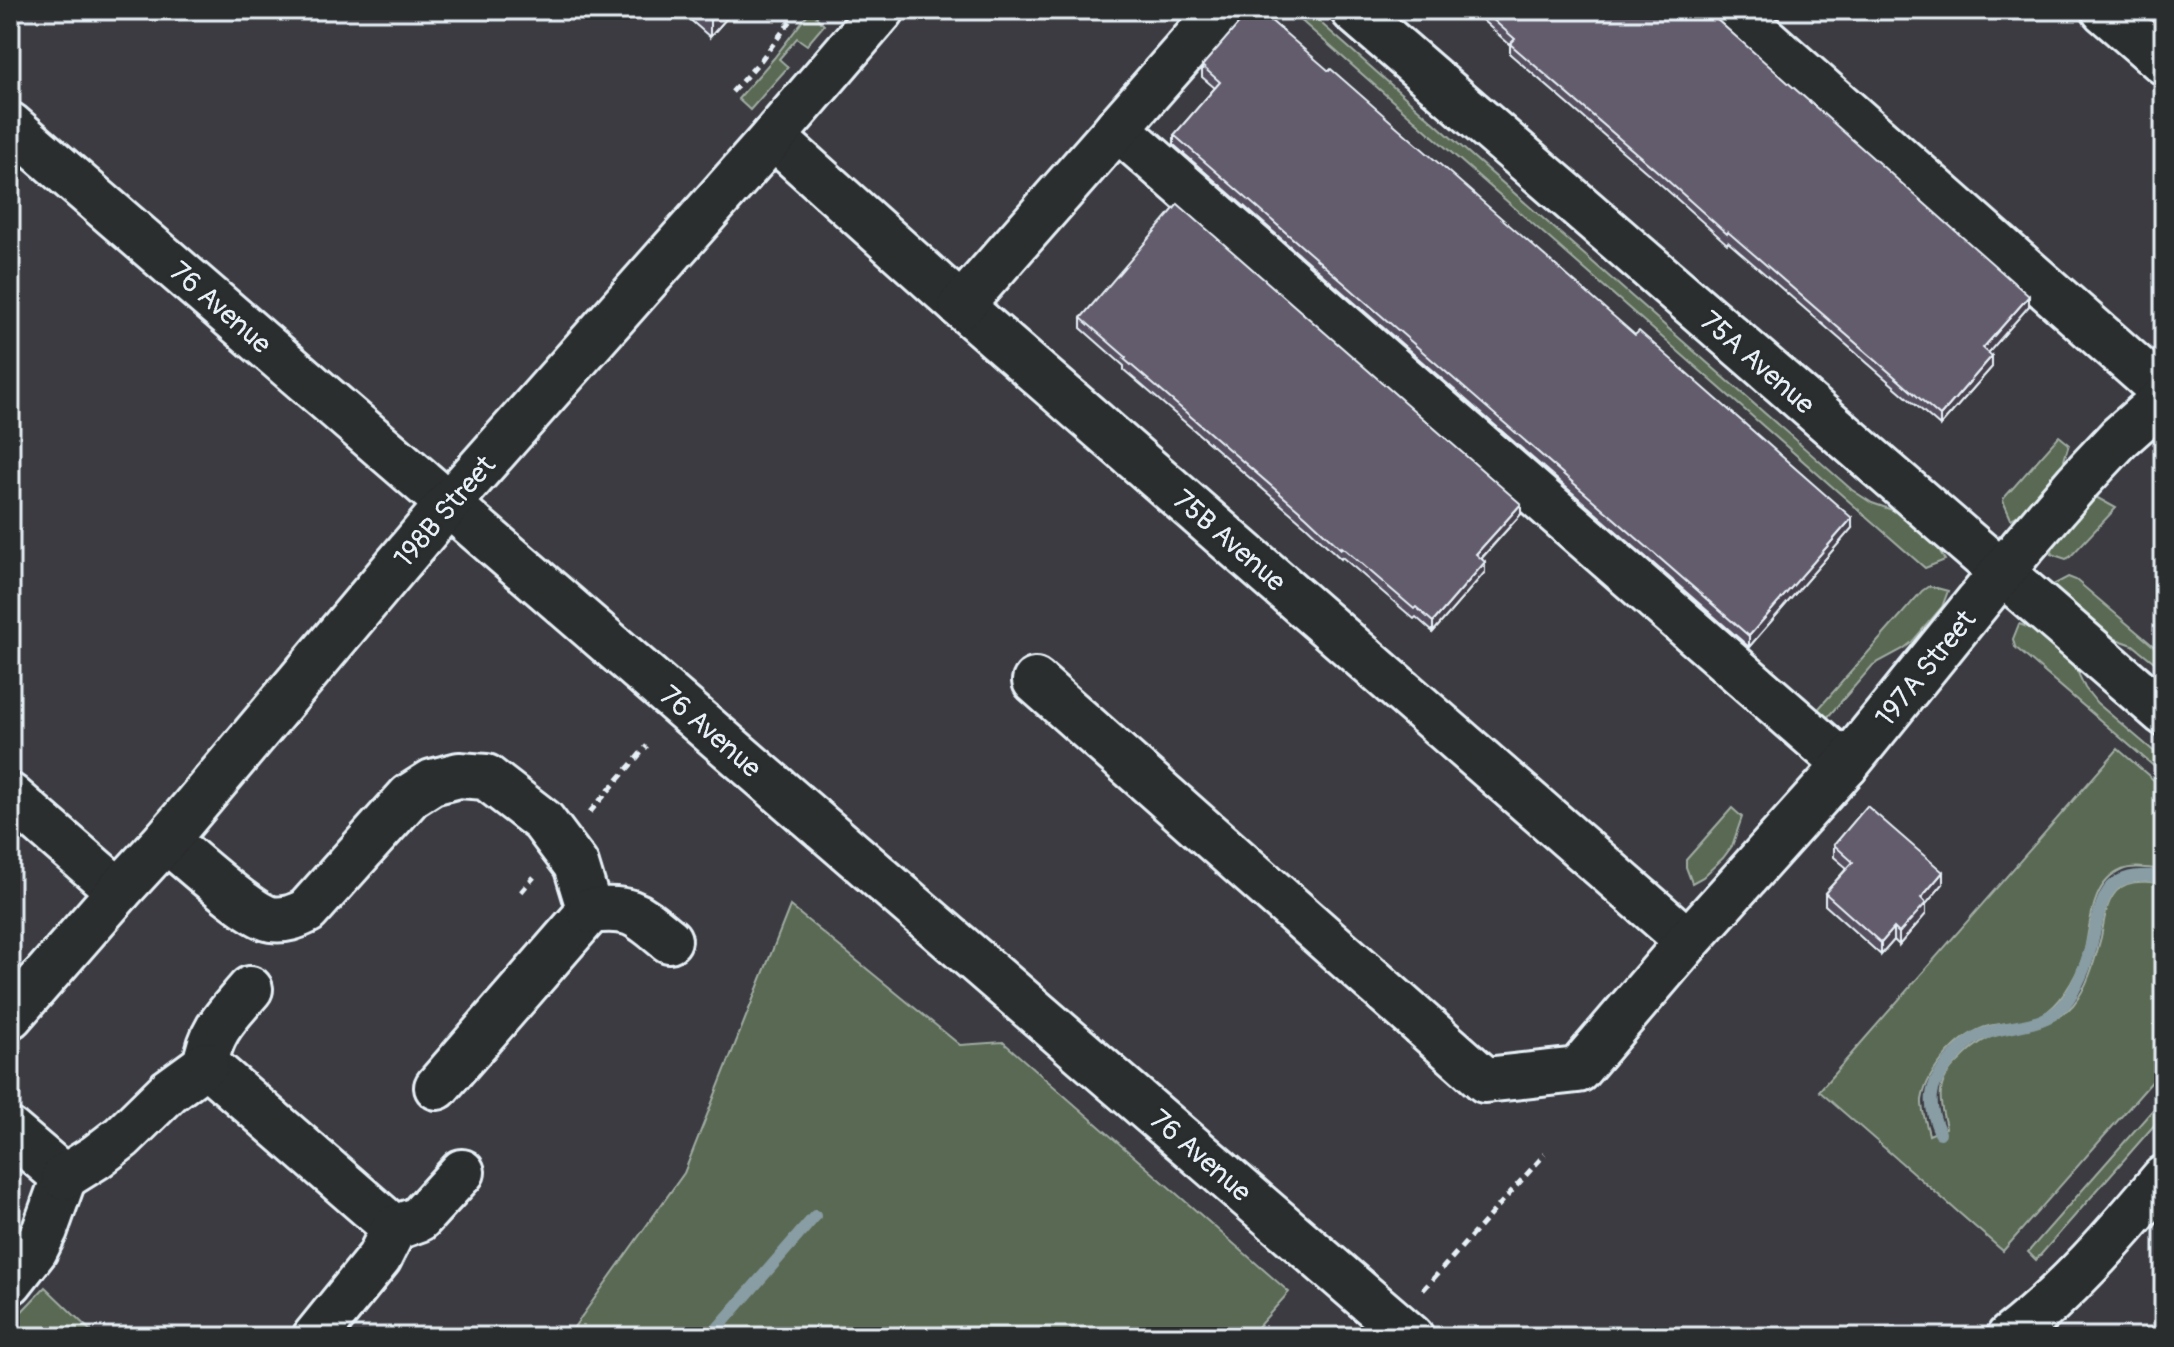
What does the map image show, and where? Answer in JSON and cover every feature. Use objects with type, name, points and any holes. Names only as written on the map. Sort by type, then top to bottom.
[{"type":"street","name":"198B Street","points":[[10,1016],[166,840],[449,503],[882,10]]},
{"type":"street","points":[[961,306],[1221,10]]},
{"type":"street","name":"75A Avenue","points":[[1353,10],[2164,713]]},
{"type":"street","points":[[1732,10],[2164,395]]},
{"type":"street","points":[[2104,10],[2164,62]]},
{"type":"street","name":"76 Avenue","points":[[10,125],[1411,1337]]},
{"type":"street","points":[[1117,128],[1846,765]]},
{"type":"street","name":"75B Avenue","points":[[773,137],[961,306],[1688,941]]},
{"type":"street","name":"197A Street","points":[[1035,681],[1485,1080],[1578,1070],[1688,941],[1846,765],[2077,483],[2164,395]]},
{"type":"street","points":[[166,840],[247,907],[269,919],[292,919],[307,911],[410,796],[432,782],[459,775],[486,777],[543,821],[576,865],[590,911]]},
{"type":"street","points":[[10,796],[119,891]]},
{"type":"street","points":[[437,1087],[590,911],[612,908],[634,912],[669,940]]},
{"type":"street","points":[[10,1282],[35,1250],[64,1177],[122,1137],[169,1091],[206,1064],[213,1035],[250,989]]},
{"type":"street","points":[[206,1064],[394,1228]]},
{"type":"street","points":[[10,1131],[64,1177]]},
{"type":"street","points":[[315,1337],[379,1258],[394,1228],[419,1219],[462,1172]]},
{"type":"street","points":[[2009,1337],[2044,1309],[2089,1264],[2164,1178]]},
{"type":"path","points":[[732,92],[799,10]]},
{"type":"path","points":[[1423,1290],[1545,1154]]},
{"type":"green space","points":[[811,10],[822,10],[816,17],[824,25],[807,45],[797,38],[779,59],[788,67],[750,110],[738,99]]},
{"type":"green space","points":[[1289,10],[1306,10],[1852,490],[1872,503],[1901,513],[1935,543],[1945,560],[1925,568]]},
{"type":"green space","points":[[2059,436],[2069,444],[2061,470],[2027,510],[2011,519],[2004,498]]},
{"type":"green space","points":[[2094,496],[2116,508],[2070,557],[2066,559],[2051,554],[2057,537]]},
{"type":"green space","points":[[2068,577],[2076,580],[2164,655],[2164,670],[2133,645],[2102,634],[2058,595],[2053,585]]},
{"type":"green space","points":[[1929,586],[1948,591],[1942,607],[1912,642],[1873,665],[1826,719],[1813,715],[1922,591]]},
{"type":"green space","points":[[2019,624],[2033,629],[2073,662],[2085,688],[2097,703],[2164,760],[2164,775],[2015,647],[2013,639]]},
{"type":"green space","points":[[2118,749],[2164,789],[2164,870],[2132,868],[2112,876],[2098,894],[2083,957],[2060,999],[2042,1015],[1989,1026],[1967,1036],[1938,1065],[1925,1088],[1922,1108],[1929,1135],[1946,1128],[1942,1087],[1950,1071],[1966,1054],[1988,1038],[2044,1024],[2073,1005],[2090,972],[2111,899],[2120,888],[2132,883],[2164,884],[2164,1068],[2003,1251],[1819,1091]]},
{"type":"green space","points":[[1732,808],[1742,817],[1732,846],[1703,877],[1692,883],[1686,860]]},
{"type":"green space","points":[[790,906],[960,1045],[1003,1042],[1289,1292],[1249,1337],[567,1337],[684,1173]]},
{"type":"green space","points":[[2164,1097],[2164,1114],[2036,1260],[2028,1252]]},
{"type":"green space","points":[[45,1287],[97,1337],[10,1337],[10,1324]]},
{"type":"building","points":[[698,10],[719,10],[710,20]]},
{"type":"building","points":[[1482,10],[1710,10],[1715,18],[2029,296],[1983,348],[1992,356],[1940,416],[1510,44],[1515,39]]},
{"type":"building","points":[[1248,13],[1262,13],[1329,71],[1331,69],[1635,335],[1639,331],[1852,518],[1749,636],[1174,135],[1220,82],[1202,66]]},
{"type":"building","points":[[1178,204],[1521,504],[1476,554],[1485,562],[1433,622],[1341,549],[1081,318]]},
{"type":"building","points":[[1867,806],[1943,872],[1921,898],[1926,903],[1899,933],[1894,928],[1881,943],[1825,893],[1853,862],[1834,845]]},
{"type":"waterway","points":[[1940,1133],[1932,1111],[1932,1092],[1947,1065],[1978,1036],[2038,1021],[2058,1010],[2071,995],[2084,969],[2102,903],[2108,892],[2116,883],[2127,878],[2164,877]]},
{"type":"waterway","points":[[710,1337],[815,1216]]}]
